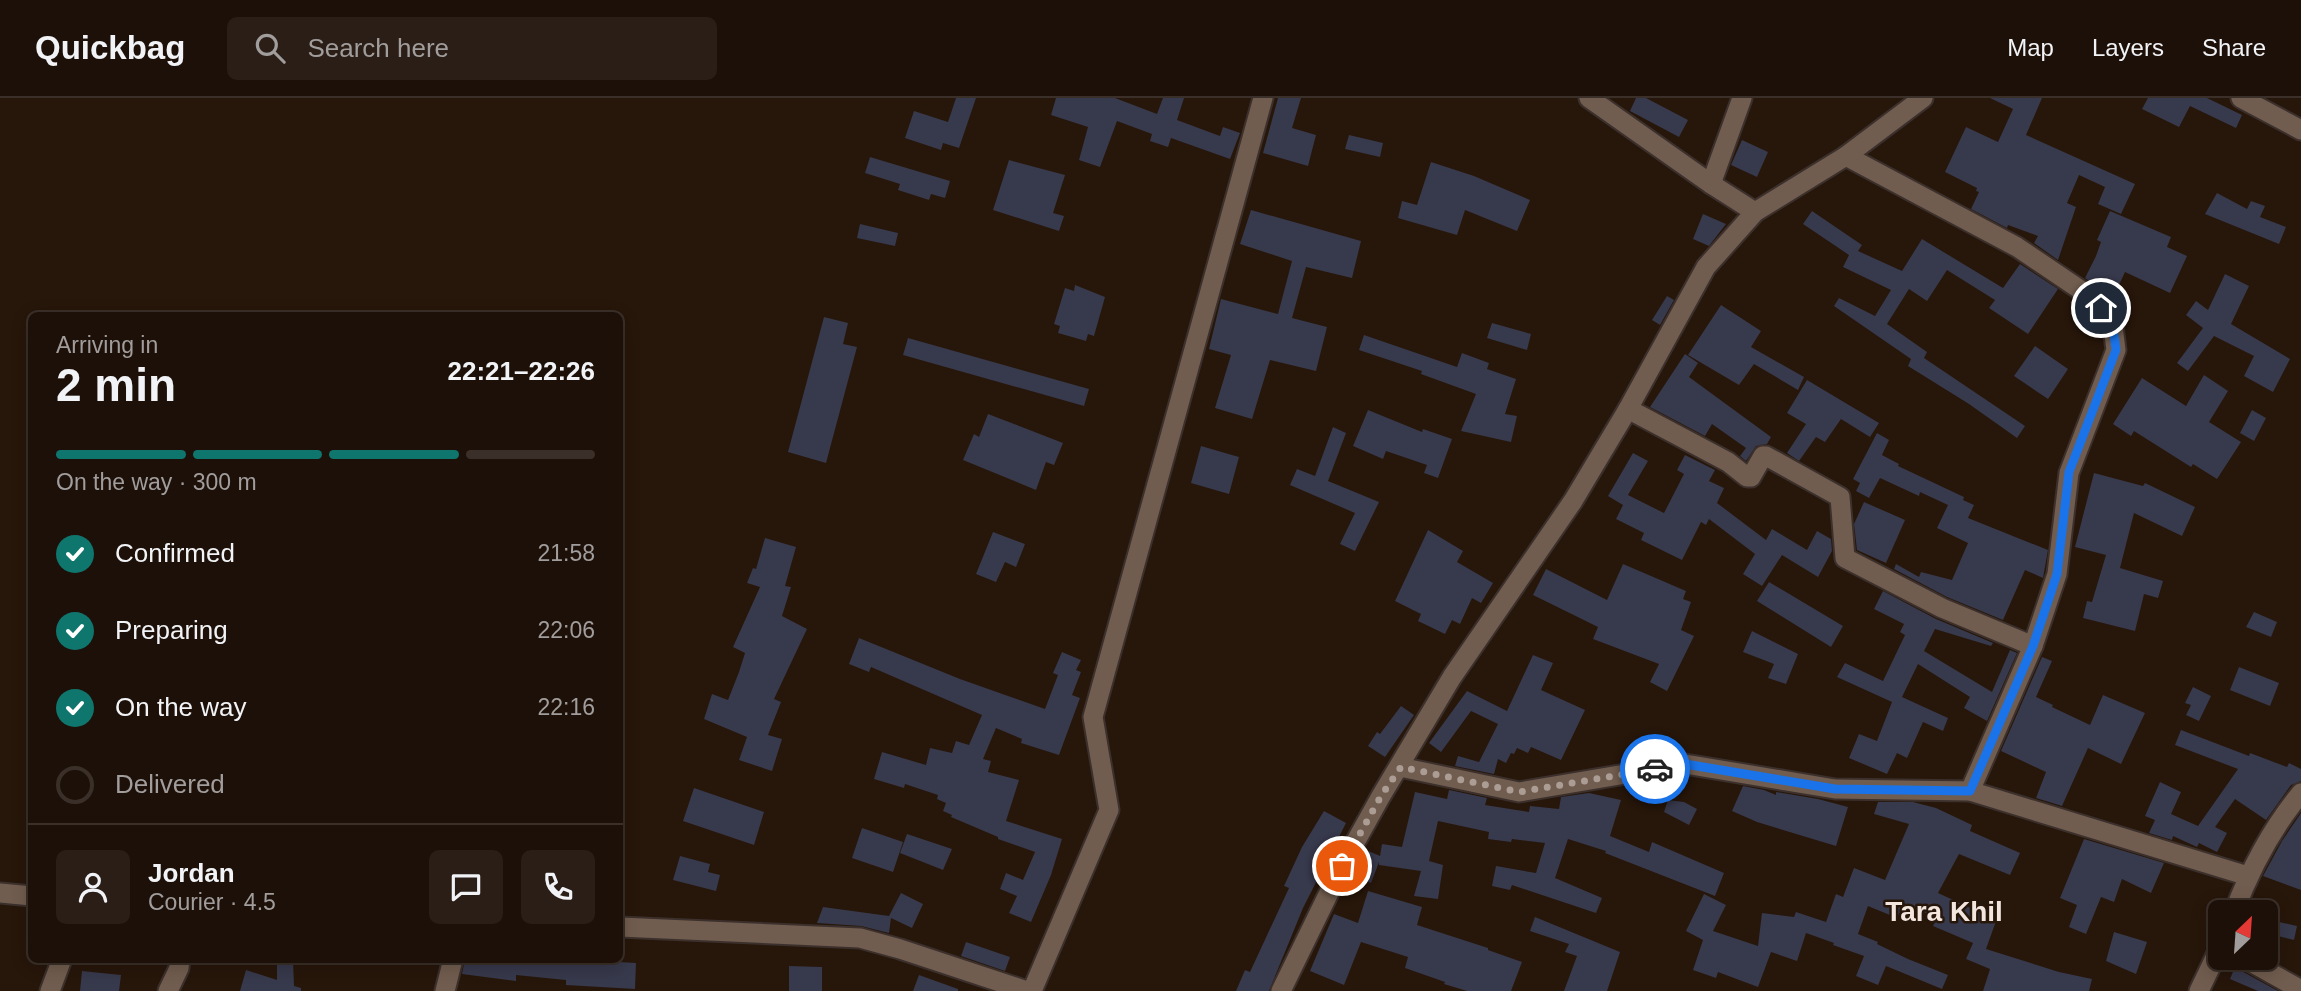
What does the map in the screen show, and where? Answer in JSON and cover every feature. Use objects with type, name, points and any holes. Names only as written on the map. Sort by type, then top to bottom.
[{"type":"street","points":[[623,927],[860,938],[1030,991],[1109,810],[1093,717],[1263,98]]},
{"type":"street","points":[[1590,98],[1755,212]]},
{"type":"street","points":[[1711,184],[1742,98]]},
{"type":"street","points":[[1281,991],[1342,866],[1381,796],[1401,767],[1452,677],[1573,501],[1706,267],[1755,212],[1846,156],[1923,98]]},
{"type":"street","points":[[2241,98],[2301,130]]},
{"type":"street","points":[[1846,156],[2017,247],[2091,297],[2112,319],[2116,350],[2069,472],[2057,574],[2033,646],[1970,791]]},
{"type":"street","points":[[1628,408],[1728,462],[1747,477],[1751,477],[1763,456],[1766,456],[1840,497],[1845,558],[1942,608],[2033,646]]},
{"type":"street","points":[[1401,767],[1519,792],[1685,764],[1835,789],[1970,791],[2248,876]]},
{"type":"street","points":[[2239,900],[2248,876],[2301,793]]},
{"type":"street","points":[[0,892],[28,895]]},
{"type":"street","points":[[50,991],[60,963]]},
{"type":"street","points":[[169,991],[180,963]]},
{"type":"street","points":[[445,991],[452,963]]},
{"type":"street","points":[[2199,991],[2209,970]]},
{"type":"street","points":[[2265,970],[2301,990]]},
{"type":"building","points":[[956,98],[976,98],[959,148],[943,143],[941,150],[905,138],[914,111],[948,122]]},
{"type":"building","points":[[1056,98],[1115,98],[1157,114],[1163,98],[1184,98],[1177,120],[1220,136],[1223,127],[1240,133],[1230,159],[1171,138],[1168,147],[1150,141],[1152,134],[1117,121],[1100,167],[1079,160],[1088,127],[1051,115]]},
{"type":"building","points":[[1278,98],[1301,98],[1292,128],[1316,135],[1308,166],[1263,153]]},
{"type":"building","points":[[1636,98],[1646,98],[1688,120],[1679,137],[1630,111]]},
{"type":"building","points":[[1990,98],[2042,98],[2026,135],[2135,184],[2121,214],[2098,204],[2105,187],[2079,175],[2067,203],[2076,207],[2058,260],[2034,243],[2038,236],[2008,225],[2007,228],[1971,209],[1979,192],[1976,191],[1977,188],[1945,172],[1966,127],[1998,142],[2013,109]]},
{"type":"building","points":[[2148,98],[2207,98],[2242,115],[2236,128],[2190,106],[2179,127],[2142,109]]},
{"type":"building","points":[[1349,135],[1383,143],[1380,157],[1345,149]]},
{"type":"building","points":[[1742,140],[1768,152],[1757,177],[1731,165]]},
{"type":"building","points":[[870,157],[950,181],[945,198],[931,194],[929,200],[898,190],[900,184],[865,173]]},
{"type":"building","points":[[1009,160],[1065,175],[1053,213],[1064,216],[1059,231],[993,210]]},
{"type":"building","points":[[1431,162],[1474,176],[1530,200],[1517,231],[1465,210],[1457,235],[1398,218],[1402,201],[1417,205]]},
{"type":"building","points":[[2217,193],[2247,209],[2251,201],[2265,206],[2260,217],[2286,227],[2279,244],[2205,214]]},
{"type":"building","points":[[1251,210],[1361,241],[1352,278],[1306,267],[1292,318],[1327,327],[1316,371],[1270,360],[1252,419],[1215,408],[1231,355],[1209,349],[1221,299],[1278,314],[1292,261],[1240,244]]},
{"type":"building","points":[[1812,211],[1862,245],[1858,251],[1902,271],[1922,239],[2003,288],[2020,264],[2058,289],[2028,334],[1989,308],[1995,300],[1947,270],[1927,301],[1909,289],[1887,324],[1927,352],[1924,358],[2025,426],[2017,438],[1908,366],[1911,359],[1834,306],[1839,298],[1875,316],[1891,290],[1843,267],[1849,255],[1803,224]]},
{"type":"building","points":[[2110,211],[2171,237],[2167,247],[2187,256],[2170,293],[2125,272],[2113,298],[2085,278],[2096,256],[2101,242],[2097,240]]},
{"type":"building","points":[[1703,214],[1726,224],[1709,246],[1693,239]]},
{"type":"building","points":[[860,224],[898,233],[895,246],[857,238]]},
{"type":"building","points":[[2225,274],[2249,286],[2231,324],[2290,359],[2273,392],[2244,376],[2254,356],[2214,336],[2188,371],[2177,363],[2203,328],[2186,315],[2196,301],[2208,310]]},
{"type":"building","points":[[1075,285],[1105,297],[1094,336],[1088,334],[1086,341],[1058,333],[1060,326],[1054,324],[1065,288],[1074,291]]},
{"type":"building","points":[[1667,296],[1674,300],[1660,325],[1652,320]]},
{"type":"building","points":[[1721,305],[1761,331],[1751,347],[1804,377],[1798,390],[1754,364],[1739,385],[1688,355]]},
{"type":"building","points":[[824,317],[848,323],[843,344],[857,347],[826,463],[788,452]]},
{"type":"building","points":[[1492,323],[1531,334],[1527,350],[1487,338]]},
{"type":"building","points":[[1364,335],[1457,367],[1462,353],[1489,363],[1487,369],[1516,379],[1505,414],[1517,416],[1511,442],[1461,431],[1476,394],[1421,374],[1422,371],[1359,350]]},
{"type":"building","points":[[908,338],[1089,389],[1084,406],[903,355]]},
{"type":"building","points":[[2035,346],[2068,369],[2048,399],[2014,376]]},
{"type":"building","points":[[1685,354],[1698,363],[1689,377],[1771,437],[1767,444],[1756,446],[1746,461],[1740,456],[1746,448],[1712,424],[1705,436],[1650,407]]},
{"type":"building","points":[[2204,375],[2228,391],[2209,422],[2241,442],[2217,479],[2193,464],[2191,467],[2134,431],[2131,436],[2113,424],[2142,378],[2186,406]]},
{"type":"building","points":[[1807,380],[1879,423],[1870,437],[1841,419],[1825,442],[1816,437],[1799,461],[1787,453],[1806,424],[1787,413]]},
{"type":"building","points":[[1368,410],[1422,432],[1423,429],[1452,439],[1438,478],[1424,473],[1427,465],[1386,451],[1383,459],[1353,446]]},
{"type":"building","points":[[2252,410],[2266,418],[2254,441],[2240,433]]},
{"type":"building","points":[[988,414],[1063,443],[1054,465],[1046,462],[1036,490],[963,460],[974,434],[979,437]]},
{"type":"building","points":[[1333,427],[1346,433],[1328,481],[1379,502],[1355,551],[1340,544],[1355,513],[1290,485],[1297,469],[1315,476]]},
{"type":"building","points":[[1877,433],[1889,440],[1882,455],[1899,464],[1898,466],[1964,497],[1963,500],[1974,505],[1968,518],[2048,550],[2043,578],[2025,570],[2003,620],[1947,597],[1894,569],[1896,564],[1919,577],[1921,572],[1952,580],[1968,543],[1937,528],[1948,505],[1920,492],[1919,496],[1880,478],[1869,498],[1856,491],[1860,483],[1853,479]]},
{"type":"building","points":[[1201,446],[1239,457],[1229,494],[1191,483]]},
{"type":"building","points":[[1633,453],[1648,461],[1628,495],[1664,513],[1684,474],[1677,470],[1685,455],[1715,470],[1709,481],[1724,488],[1717,503],[1766,540],[1772,529],[1807,550],[1817,531],[1831,539],[1832,551],[1818,577],[1782,555],[1762,586],[1743,574],[1755,554],[1709,519],[1706,525],[1701,522],[1682,560],[1641,540],[1644,533],[1616,519],[1623,505],[1608,496]]},
{"type":"building","points":[[2094,473],[2143,486],[2145,483],[2195,507],[2182,536],[2134,513],[2120,568],[2163,581],[2158,598],[2144,594],[2135,631],[2083,618],[2087,601],[2092,602],[2106,555],[2075,547]]},
{"type":"building","points":[[1864,502],[1905,520],[1886,563],[1857,550],[1854,524]]},
{"type":"building","points":[[1428,530],[1463,551],[1457,562],[1493,583],[1481,603],[1472,598],[1460,624],[1452,620],[1445,634],[1418,621],[1421,614],[1395,601]]},
{"type":"building","points":[[993,532],[1025,544],[1016,567],[1005,562],[996,582],[976,574]]},
{"type":"building","points":[[765,538],[796,547],[785,586],[791,587],[782,616],[807,629],[774,699],[781,702],[768,735],[782,739],[772,771],[739,760],[747,737],[704,719],[712,694],[728,700],[739,672],[745,653],[733,647],[760,587],[747,583],[753,568],[756,569]]},
{"type":"building","points":[[1623,564],[1686,591],[1683,599],[1691,602],[1681,630],[1694,636],[1667,691],[1650,682],[1659,664],[1593,639],[1598,627],[1533,595],[1546,569],[1607,600]]},
{"type":"building","points":[[1769,582],[1843,626],[1831,647],[1757,601]]},
{"type":"building","points":[[1883,591],[1936,619],[1993,643],[1991,646],[1935,629],[1924,651],[1992,692],[2010,650],[2017,653],[1987,721],[1964,708],[1970,697],[1918,664],[1902,697],[1948,718],[1943,731],[1923,722],[1907,758],[1897,753],[1887,774],[1849,758],[1859,734],[1877,741],[1892,702],[1837,677],[1845,663],[1883,681],[1905,635],[1900,632],[1904,624],[1874,609]]},
{"type":"building","points":[[2254,612],[2277,622],[2271,637],[2246,627]]},
{"type":"building","points":[[1752,631],[1798,654],[1786,684],[1768,678],[1774,664],[1743,652]]},
{"type":"building","points":[[859,638],[960,679],[1045,709],[1058,675],[1053,673],[1062,652],[1081,660],[1076,670],[1081,672],[1072,695],[1080,698],[1059,755],[1021,743],[1022,739],[996,728],[983,759],[991,761],[988,772],[1019,780],[1006,821],[1062,839],[1051,875],[1031,922],[1009,913],[1017,896],[1000,889],[1006,873],[1023,880],[1035,852],[998,839],[951,817],[952,815],[943,811],[946,803],[937,799],[938,795],[905,784],[904,788],[874,779],[882,752],[926,765],[930,748],[952,753],[956,741],[969,745],[982,715],[871,667],[869,672],[849,664]]},
{"type":"building","points":[[1533,655],[1553,663],[1541,690],[1585,710],[1561,760],[1531,747],[1528,753],[1517,748],[1506,763],[1498,759],[1494,774],[1455,766],[1458,756],[1479,762],[1498,724],[1471,711],[1441,752],[1429,743],[1467,691],[1507,711]]},
{"type":"building","points":[[2042,657],[2052,661],[2036,697],[2053,705],[2052,707],[2090,725],[2103,695],[2145,713],[2121,764],[2088,748],[2062,806],[2036,798],[2046,772],[2001,751]]},
{"type":"building","points":[[2239,667],[2279,683],[2270,706],[2230,690]]},
{"type":"building","points":[[2193,687],[2211,696],[2199,721],[2186,715],[2191,705],[2185,703]]},
{"type":"building","points":[[1401,706],[1414,715],[1385,757],[1368,746]]},
{"type":"building","points":[[2181,730],[2249,756],[2250,753],[2287,767],[2289,763],[2301,769],[2301,781],[2291,785],[2266,820],[2235,799],[2215,827],[2227,833],[2217,852],[2199,843],[2197,847],[2173,836],[2172,840],[2149,833],[2155,820],[2145,816],[2160,782],[2181,792],[2171,814],[2198,826],[2238,769],[2175,745]]},
{"type":"building","points":[[1743,786],[1776,795],[1776,792],[1848,807],[1836,846],[1757,822],[1732,811]]},
{"type":"building","points":[[694,788],[764,812],[754,845],[683,821]]},
{"type":"building","points":[[1449,790],[1487,798],[1485,805],[1529,812],[1530,806],[1559,809],[1561,797],[1589,793],[1621,800],[1610,836],[1649,852],[1652,842],[1724,873],[1715,896],[1605,853],[1606,851],[1568,839],[1555,878],[1602,898],[1596,913],[1512,885],[1510,890],[1492,886],[1496,866],[1536,873],[1545,843],[1488,839],[1489,832],[1438,821],[1429,861],[1443,865],[1438,899],[1414,896],[1421,871],[1379,865],[1379,862],[1371,883],[1355,876],[1366,850],[1380,856],[1382,844],[1402,847],[1415,792],[1447,799]]},
{"type":"building","points":[[1668,800],[1684,802],[1697,809],[1689,825],[1664,812]]},
{"type":"building","points":[[1878,802],[1913,802],[1936,808],[1972,825],[1970,831],[2020,853],[2010,875],[1959,854],[1938,893],[1986,915],[1990,906],[2000,910],[1986,949],[2059,972],[2092,979],[2089,991],[1983,991],[1990,969],[1966,959],[1973,943],[1933,926],[1937,918],[1904,903],[1897,918],[1868,906],[1858,934],[1948,975],[1942,989],[1886,966],[1878,985],[1856,976],[1864,956],[1806,933],[1797,961],[1771,952],[1758,987],[1718,972],[1716,978],[1693,970],[1703,940],[1686,931],[1704,894],[1726,905],[1713,931],[1758,946],[1762,913],[1794,917],[1796,912],[1826,922],[1836,894],[1843,897],[1854,868],[1885,880],[1909,824],[1874,814]]},
{"type":"building","points":[[1324,811],[1346,823],[1303,908],[1269,991],[1236,991],[1245,970],[1250,972],[1289,888],[1284,886],[1302,847]]},
{"type":"building","points":[[2301,813],[2301,890],[2263,876]]},
{"type":"building","points":[[862,828],[903,842],[893,872],[852,858]]},
{"type":"building","points":[[907,834],[952,849],[943,870],[900,853]]},
{"type":"building","points":[[2084,839],[2164,863],[2151,893],[2122,879],[2114,902],[2101,897],[2086,934],[2069,927],[2077,905],[2060,898]]},
{"type":"building","points":[[680,856],[710,864],[708,872],[720,875],[716,891],[673,880]]},
{"type":"building","points":[[1368,891],[1422,907],[1417,925],[1522,962],[1511,991],[1467,991],[1444,984],[1445,982],[1405,968],[1408,957],[1361,942],[1344,985],[1310,971],[1334,914],[1358,923]]},
{"type":"building","points":[[901,893],[923,904],[912,928],[891,918],[889,933],[861,926],[817,923],[823,907],[889,916]]},
{"type":"building","points":[[1535,917],[1620,952],[1607,991],[1564,991],[1577,956],[1565,952],[1569,944],[1530,931]]},
{"type":"building","points":[[2278,922],[2297,926],[2294,940],[2278,936]]},
{"type":"building","points":[[2114,932],[2147,942],[2136,974],[2106,961]]},
{"type":"building","points":[[966,942],[1010,957],[1005,971],[961,956]]},
{"type":"building","points":[[277,963],[293,963],[294,986],[301,988],[301,991],[240,991],[246,970],[277,980]]},
{"type":"building","points":[[464,963],[636,963],[635,989],[566,985],[566,980],[516,975],[516,981],[462,974]]},
{"type":"building","points":[[789,966],[822,967],[822,991],[789,991]]},
{"type":"building","points":[[2234,970],[2240,970],[2278,991],[2258,991],[2230,979]]},
{"type":"building","points":[[82,971],[121,975],[119,991],[80,991]]},
{"type":"building","points":[[919,975],[958,989],[958,991],[913,991]]},
{"type":"way so far","points":[[1342,866],[1381,796],[1401,767],[1519,792],[1655,769]]},
{"type":"district","name":"Tara Khil","points":[[1944,911]]},
{"type":"route","points":[[1655,769],[1685,764],[1835,789],[1970,791],[2033,646],[2057,574],[2069,472],[2116,350],[2112,319],[2101,308]]}]
